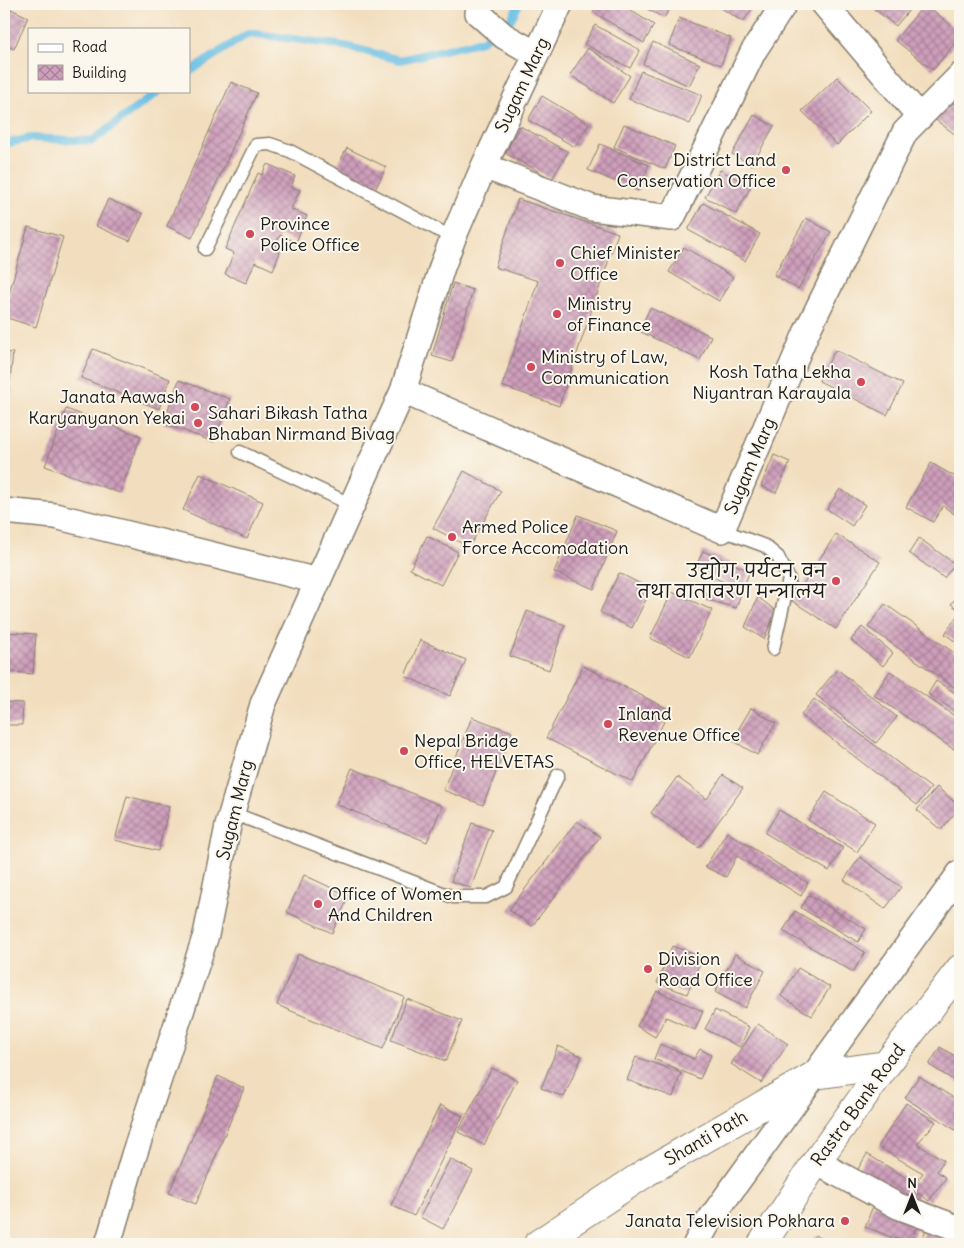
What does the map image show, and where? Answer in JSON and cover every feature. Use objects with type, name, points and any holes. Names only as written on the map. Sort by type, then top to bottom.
[{"type":"main road","name":"Rastra Bank Road","points":[[762,1244],[816,1162],[886,1065],[960,969]]},
{"type":"main road","name":"Shanti Path","points":[[538,1244],[647,1172],[815,1075],[886,1065]]},
{"type":"street","name":"Sugam Marg","points":[[108,1244],[134,1155],[206,935],[232,813],[263,704],[403,391],[453,238],[484,166],[560,4]]},
{"type":"street","points":[[484,166],[592,208],[672,218],[753,52],[784,4]]},
{"type":"street","points":[[824,4],[920,117]]},
{"type":"street","points":[[481,15],[504,36],[536,54]]},
{"type":"street","name":"Sugam Marg","points":[[403,391],[722,530],[807,331],[905,132],[960,76]]},
{"type":"street","points":[[4,511],[55,516],[318,581]]},
{"type":"street","points":[[696,1244],[709,1221],[960,873]]},
{"type":"street","points":[[816,1162],[898,1206],[960,1229]]},
{"type":"lane","points":[[205,249],[256,145],[270,144],[290,151],[453,238]]},
{"type":"lane","points":[[240,452],[352,505]]},
{"type":"lane","points":[[722,530],[765,546],[778,557],[789,579],[773,649]]},
{"type":"lane","points":[[232,813],[453,897],[486,897],[506,887],[558,775]]},
{"type":"building","points":[[598,4],[620,4],[654,25],[644,43],[593,12]]},
{"type":"building","points":[[638,4],[672,4],[664,18]]},
{"type":"building","points":[[715,4],[755,4],[743,22]]},
{"type":"building","points":[[876,4],[914,4],[896,26],[873,8]]},
{"type":"building","points":[[925,4],[960,32],[960,37],[933,70],[895,40]]},
{"type":"building","points":[[11,9],[28,17],[14,49],[4,44],[4,25]]},
{"type":"building","points":[[679,18],[731,38],[721,65],[669,45]]},
{"type":"building","points":[[595,25],[640,50],[630,68],[584,44]]},
{"type":"building","points":[[653,42],[700,64],[689,86],[643,64]]},
{"type":"building","points":[[588,48],[630,76],[613,103],[570,75]]},
{"type":"building","points":[[641,71],[702,95],[690,124],[629,99]]},
{"type":"building","points":[[837,77],[871,111],[837,145],[802,111]]},
{"type":"building","points":[[231,82],[257,93],[192,238],[167,226]]},
{"type":"building","points":[[542,96],[589,124],[575,147],[528,120]]},
{"type":"building","points":[[947,99],[960,108],[960,138],[933,118]]},
{"type":"building","points":[[754,115],[774,126],[752,165],[732,154]]},
{"type":"building","points":[[624,124],[675,146],[665,169],[614,147]]},
{"type":"building","points":[[520,126],[568,152],[552,179],[505,153]]},
{"type":"building","points":[[600,144],[649,165],[638,191],[588,170]]},
{"type":"building","points":[[347,148],[386,167],[375,190],[335,171]]},
{"type":"building","points":[[267,164],[295,176],[291,187],[300,190],[291,209],[307,216],[296,242],[280,235],[274,249],[280,252],[273,270],[255,262],[246,283],[225,274],[234,253],[225,249],[258,173],[262,175]]},
{"type":"building","points":[[720,170],[751,186],[736,214],[705,197]]},
{"type":"building","points":[[108,199],[143,214],[130,241],[96,226]]},
{"type":"building","points":[[518,199],[618,233],[559,406],[502,386],[538,281],[495,267]]},
{"type":"building","points":[[703,203],[760,234],[745,261],[688,230]]},
{"type":"building","points":[[806,218],[831,232],[798,289],[774,275]]},
{"type":"building","points":[[28,227],[63,237],[36,327],[4,317],[4,311]]},
{"type":"building","points":[[684,247],[733,277],[719,301],[669,272]]},
{"type":"building","points":[[453,283],[473,290],[452,362],[432,356]]},
{"type":"building","points":[[650,308],[711,336],[700,360],[639,331]]},
{"type":"building","points":[[93,349],[170,379],[159,409],[81,378]]},
{"type":"building","name":"Kosh Tatha Lekha Niyantran Karayala","points":[[835,350],[903,384],[887,415],[819,381]]},
{"type":"building","points":[[4,352],[13,353],[8,398],[4,397]]},
{"type":"building","points":[[179,380],[230,399],[214,442],[163,423]]},
{"type":"building","points":[[66,409],[141,436],[120,493],[45,466]]},
{"type":"building","points":[[774,455],[790,462],[776,493],[761,486]]},
{"type":"building","points":[[931,463],[959,479],[960,476],[960,518],[943,506],[933,522],[906,507]]},
{"type":"building","points":[[464,471],[501,491],[469,547],[433,528]]},
{"type":"building","points":[[200,474],[263,502],[247,539],[183,510]]},
{"type":"building","points":[[840,489],[865,505],[852,526],[827,509]]},
{"type":"building","points":[[578,515],[617,531],[594,589],[554,572]]},
{"type":"building","name":"उद्योग, पर्यटन, वन तथा वातावरण मन्त्रालय","points":[[836,534],[880,562],[836,629],[792,601]]},
{"type":"building","points":[[427,536],[458,552],[441,585],[410,569]]},
{"type":"building","points":[[919,538],[955,564],[944,578],[909,553]]},
{"type":"building","points":[[703,551],[750,571],[742,590],[695,569]]},
{"type":"building","points":[[619,573],[651,589],[632,628],[600,612]]},
{"type":"building","points":[[710,581],[742,591],[736,608],[705,599]]},
{"type":"building","points":[[672,592],[712,610],[690,657],[650,638]]},
{"type":"building","points":[[960,593],[960,611],[951,604]]},
{"type":"building","points":[[758,597],[776,611],[764,639],[745,627]]},
{"type":"building","points":[[885,604],[960,657],[960,691],[868,627]]},
{"type":"building","points":[[527,611],[565,625],[549,670],[510,656]]},
{"type":"building","points":[[956,617],[960,620],[960,645],[945,634]]},
{"type":"building","points":[[862,627],[893,653],[883,666],[851,640]]},
{"type":"building","points":[[4,632],[36,634],[33,674],[4,671]]},
{"type":"building","points":[[420,640],[466,660],[450,696],[405,676]]},
{"type":"building","name":"Inland Revenue Office","points":[[583,666],[670,710],[633,782],[546,738]]},
{"type":"building","points":[[837,669],[897,717],[876,743],[816,695]]},
{"type":"building","points":[[890,671],[960,720],[960,738],[953,749],[874,695]]},
{"type":"building","points":[[936,681],[960,696],[960,714],[928,694]]},
{"type":"building","points":[[814,699],[931,788],[917,805],[801,715]]},
{"type":"building","points":[[4,702],[23,703],[22,725],[4,725]]},
{"type":"building","points":[[751,708],[776,723],[757,755],[732,740]]},
{"type":"building","points":[[472,717],[512,732],[483,805],[443,790]]},
{"type":"building","points":[[352,768],[442,806],[427,842],[336,804]]},
{"type":"building","points":[[723,775],[743,788],[699,848],[651,813],[677,777],[707,799]]},
{"type":"building","points":[[937,787],[960,807],[941,830],[917,810]]},
{"type":"building","points":[[826,792],[875,823],[857,852],[808,820]]},
{"type":"building","points":[[127,796],[169,807],[158,851],[115,840]]},
{"type":"building","points":[[779,810],[843,848],[829,871],[765,833]]},
{"type":"building","points":[[577,821],[600,837],[532,926],[509,910]]},
{"type":"building","points":[[472,823],[492,830],[471,888],[451,881]]},
{"type":"building","points":[[727,832],[808,883],[801,896],[737,856],[726,877],[705,867]]},
{"type":"building","points":[[860,857],[901,887],[885,909],[844,880]]},
{"type":"building","name":"Office of Women And Children","points":[[304,875],[349,896],[332,933],[287,912]]},
{"type":"building","points":[[809,895],[866,929],[858,942],[801,908]]},
{"type":"building","points":[[795,911],[865,952],[853,972],[783,931]]},
{"type":"building","points":[[672,946],[702,957],[687,994],[657,983]]},
{"type":"building","points":[[298,954],[404,997],[383,1049],[277,1005]]},
{"type":"building","points":[[735,954],[765,971],[745,1008],[715,992]]},
{"type":"building","points":[[798,968],[830,987],[812,1016],[781,996]]},
{"type":"building","points":[[657,991],[703,1011],[695,1030],[666,1017],[655,1037],[637,1026]]},
{"type":"building","points":[[407,999],[462,1021],[446,1061],[391,1040]]},
{"type":"building","points":[[715,1010],[749,1027],[740,1047],[705,1029]]},
{"type":"building","points":[[758,1024],[788,1044],[761,1083],[731,1064]]},
{"type":"building","points":[[660,1044],[694,1059],[700,1049],[711,1055],[700,1079],[654,1059]]},
{"type":"building","points":[[558,1046],[582,1056],[564,1097],[541,1088]]},
{"type":"building","points":[[940,1047],[960,1059],[960,1084],[929,1065]]},
{"type":"building","points":[[636,1057],[681,1073],[673,1097],[627,1080]]},
{"type":"building","points":[[492,1068],[517,1080],[484,1145],[458,1132]]},
{"type":"building","points":[[218,1076],[244,1088],[196,1204],[169,1193]]},
{"type":"building","points":[[919,1076],[960,1102],[960,1133],[905,1098]]},
{"type":"building","points":[[906,1103],[936,1122],[917,1144],[944,1160],[937,1171],[946,1178],[929,1201],[919,1193],[911,1206],[856,1172],[867,1154],[915,1183],[923,1173],[878,1147]]},
{"type":"building","points":[[440,1105],[463,1116],[414,1216],[391,1205]]},
{"type":"building","points":[[450,1159],[473,1171],[443,1229],[420,1217]]},
{"type":"building","points":[[874,1203],[919,1220],[910,1244],[865,1227]]},
{"type":"building","points":[[930,1220],[960,1232],[960,1244],[920,1244]]},
{"type":"building","points":[[815,1235],[828,1244],[809,1244]]},
{"type":"waterway","points":[[190,71],[249,33],[345,46],[400,60],[482,41],[511,19],[519,4]]},
{"type":"waterway","points":[[4,144],[31,138],[92,141],[158,92]]},
{"type":"place","name":"District Land Conservation Office","points":[[786,170]]},
{"type":"place","name":"Province Police Office","points":[[250,234]]},
{"type":"place","name":"Chief Minister Office","points":[[560,263]]},
{"type":"place","name":"Ministry of Finance","points":[[557,314]]},
{"type":"place","name":"Ministry of Law, Communication","points":[[531,367]]},
{"type":"place","name":"Kosh Tatha Lekha Niyantran Karayala","points":[[861,382]]},
{"type":"place","name":"Janata Aawash Karyanyanon Yekai","points":[[195,407]]},
{"type":"place","name":"Sahari Bikash Tatha Bhaban Nirmand Bivag","points":[[198,423]]},
{"type":"place","name":"Armed Police Force Accomodation","points":[[452,537]]},
{"type":"place","name":"उद्योग, पर्यटन, वन तथा वातावरण मन्त्रालय","points":[[836,581]]},
{"type":"place","name":"Inland Revenue Office","points":[[608,724]]},
{"type":"place","name":"Nepal Bridge Office, HELVETAS","points":[[404,751]]},
{"type":"place","name":"Office of Women And Children","points":[[318,904]]},
{"type":"place","name":"Division Road Office","points":[[648,969]]},
{"type":"place","name":"Janata Television Pokhara","points":[[845,1221]]}]
